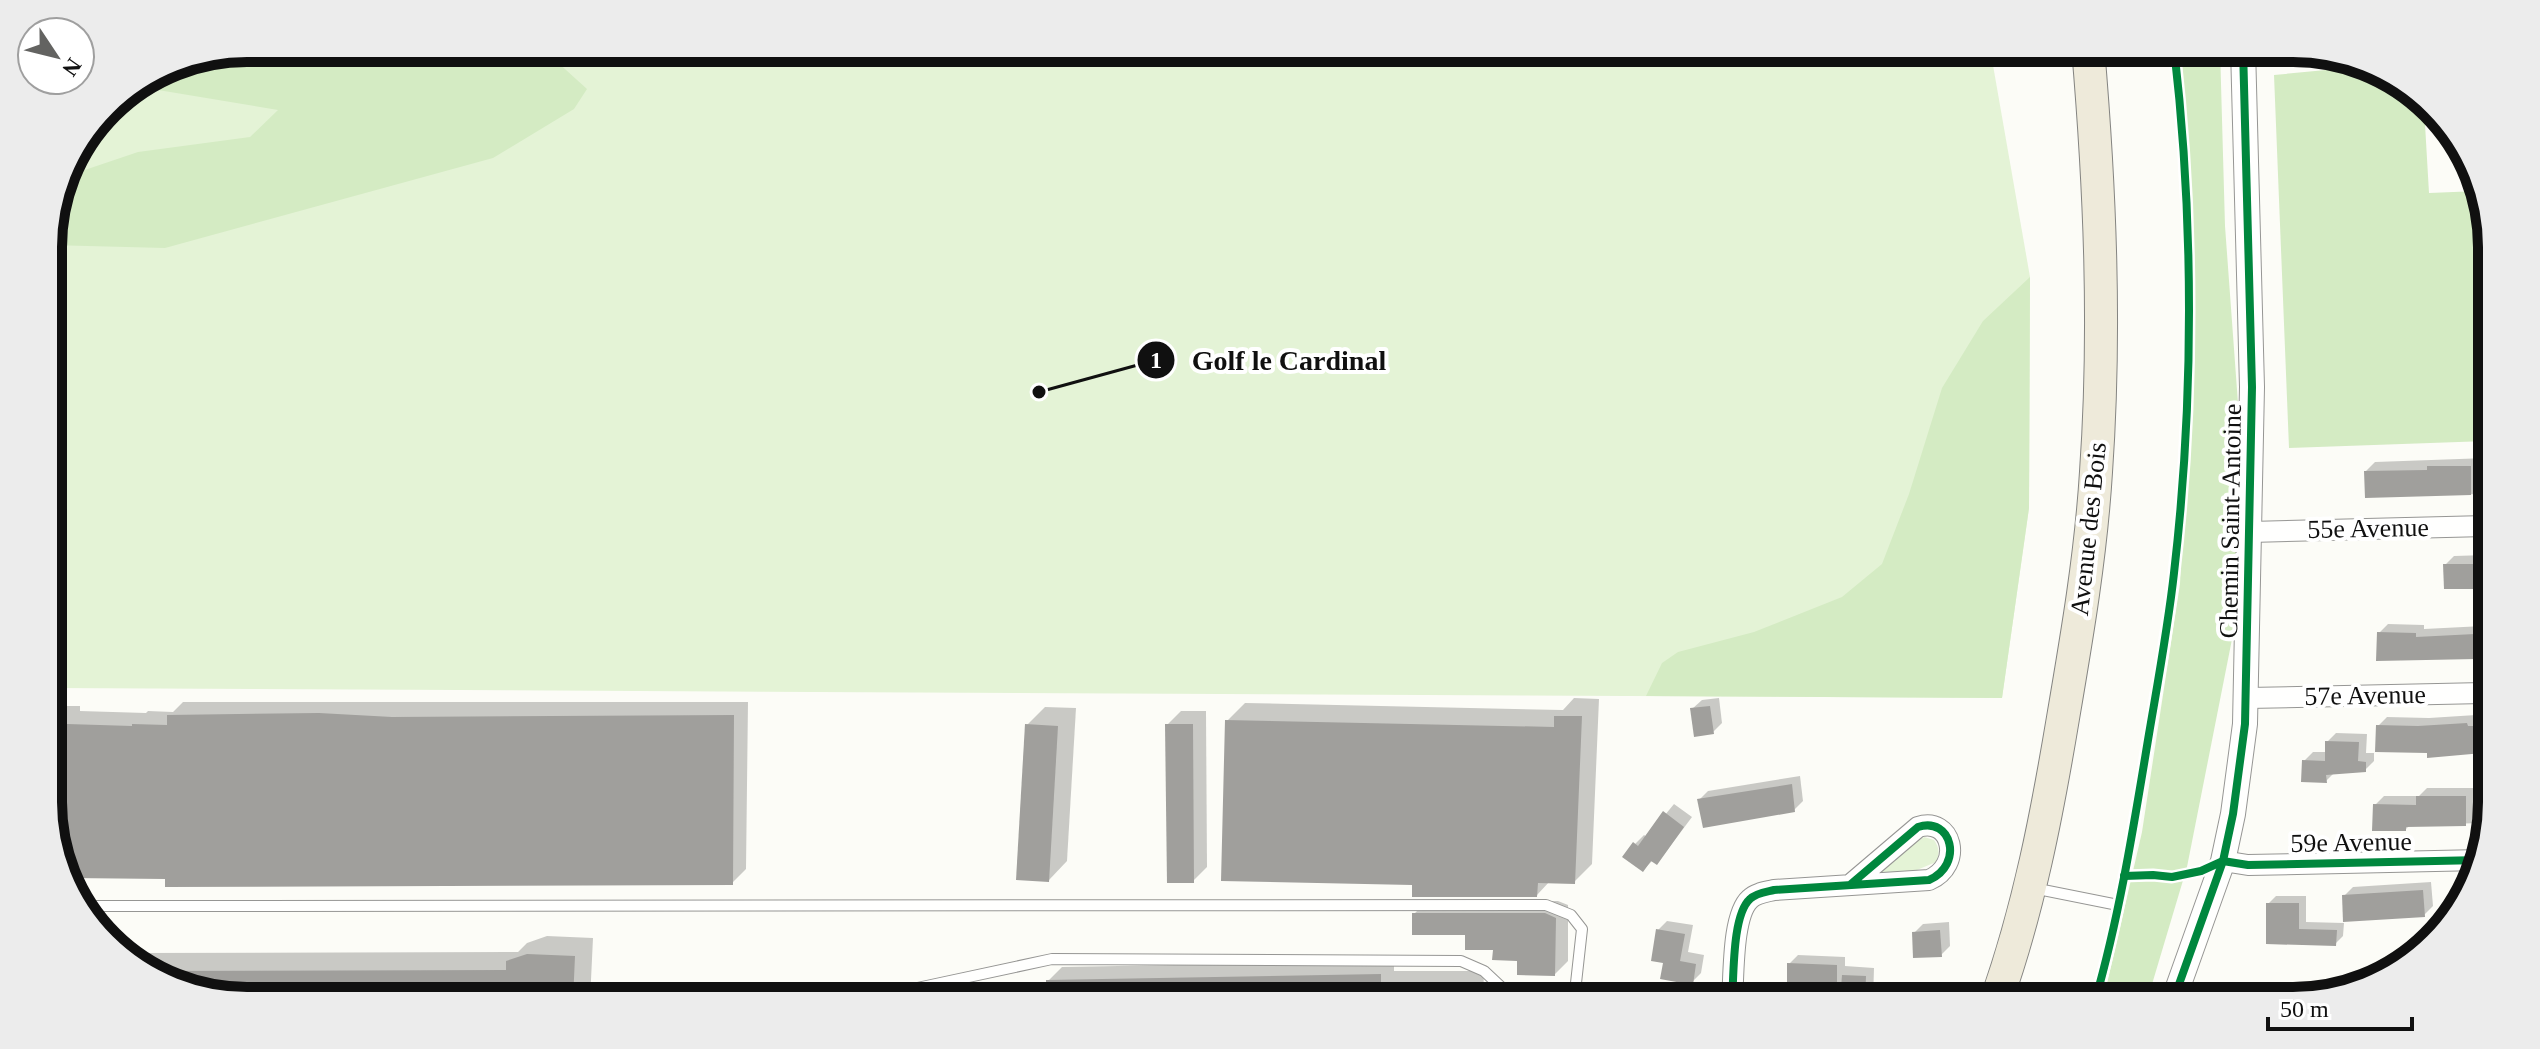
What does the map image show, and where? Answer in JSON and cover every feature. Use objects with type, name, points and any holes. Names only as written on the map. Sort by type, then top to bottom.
[{"type":"main road","name":"Avenue des Bois","points":[[2000,987],[2030,888],[2046,820],[2087,566],[2097,460],[2101,337],[2100,228],[2089,62]]},
{"type":"street","name":"Chemin Saint-Antoine","points":[[2178,987],[2223,861],[2233,814],[2247,698],[2252,387],[2243,62]]},
{"type":"street","name":"55e Avenue","points":[[2250,532],[2478,526]]},
{"type":"street","name":"57e Avenue","points":[[2247,698],[2478,693]]},
{"type":"street","points":[[1733,987],[1738,921],[1743,907],[1752,897],[1774,890],[1922,882],[1936,877],[1950,861],[1949,842],[1936,828],[1918,827],[1851,884]]},
{"type":"street","name":"59e Avenue","points":[[2223,861],[2248,865],[2468,860]]},
{"type":"lane","points":[[2030,888],[2118,905]]},
{"type":"lane","points":[[94,906],[1546,905],[1571,915],[1582,929],[1576,987]]},
{"type":"lane","points":[[922,987],[1052,959],[1461,961],[1484,971],[1501,987]]},
{"type":"green space","points":[[247,62],[1992,62],[2030,277],[2029,508],[2002,698],[62,688],[62,235],[68,199],[93,144],[134,100],[176,76],[199,68]]},
{"type":"green space","points":[[247,62],[557,62],[587,89],[574,109],[493,158],[165,248],[62,245],[68,199],[78,172],[138,152],[250,137],[278,110],[151,89],[199,68]]},
{"type":"green space","points":[[2178,62],[2220,62],[2225,226],[2239,417],[2235,624],[2187,867],[2151,987],[2106,987],[2142,832],[2180,584],[2193,311]]},
{"type":"green space","points":[[2339,69],[2375,81],[2396,93],[2425,118],[2429,193],[2469,191],[2478,247],[2478,441],[2289,448],[2274,75]]},
{"type":"green space","points":[[2030,277],[2029,508],[2002,698],[1646,696],[1662,663],[1678,652],[1754,632],[1842,597],[1882,564],[1909,494],[1942,388],[1983,321]]},
{"type":"green space","points":[[1924,837],[1934,840],[1937,845],[1936,862],[1917,870],[1876,876],[1875,872]]},
{"type":"building","points":[[1620,62],[1695,62],[1695,66],[1620,65]]},
{"type":"building","points":[[2427,466],[2471,466],[2471,495],[2365,498],[2364,471],[2427,470]]},
{"type":"building","points":[[2443,564],[2477,564],[2478,589],[2444,589]]},
{"type":"building","points":[[2377,632],[2416,633],[2416,637],[2475,634],[2476,659],[2376,661]]},
{"type":"building","points":[[1710,706],[1714,734],[1694,737],[1690,708]]},
{"type":"building","points":[[167,715],[734,715],[733,885],[165,887],[165,879],[79,878],[62,814],[62,719],[67,719],[67,724],[167,725]]},
{"type":"building","points":[[1554,716],[1582,716],[1575,884],[1538,883],[1537,897],[1412,897],[1412,885],[1221,881],[1225,720],[1554,727]]},
{"type":"building","points":[[2467,723],[2468,726],[2478,726],[2478,753],[2427,758],[2427,753],[2375,752],[2376,725]]},
{"type":"building","points":[[1025,724],[1058,726],[1049,882],[1016,880]]},
{"type":"building","points":[[1165,724],[1193,724],[1194,883],[1167,883]]},
{"type":"building","points":[[2325,741],[2359,742],[2358,761],[2366,762],[2366,772],[2326,775],[2327,783],[2301,782],[2302,760],[2325,761]]},
{"type":"building","points":[[1792,784],[1795,812],[1703,828],[1697,799]]},
{"type":"building","points":[[2416,796],[2466,796],[2466,826],[2372,831],[2373,804],[2416,805]]},
{"type":"building","points":[[1663,811],[1684,827],[1657,865],[1651,861],[1643,872],[1622,857],[1633,842],[1638,846]]},
{"type":"building","points":[[2423,890],[2425,917],[2343,922],[2342,895]]},
{"type":"building","points":[[2266,903],[2299,903],[2299,929],[2337,930],[2336,946],[2266,944]]},
{"type":"building","points":[[1412,913],[1545,913],[1556,918],[1555,976],[1517,975],[1517,961],[1492,960],[1493,950],[1465,950],[1465,935],[1412,935]]},
{"type":"building","points":[[1656,929],[1685,934],[1680,961],[1696,964],[1693,985],[1660,979],[1663,963],[1651,961]]},
{"type":"building","points":[[1940,930],[1942,957],[1913,958],[1912,932]]},
{"type":"building","points":[[527,954],[575,956],[574,987],[235,987],[173,971],[506,970],[506,961]]},
{"type":"building","points":[[1787,963],[1837,965],[1837,983],[1787,982]]},
{"type":"building","points":[[1381,974],[1381,984],[1471,984],[1471,987],[1046,987],[1046,980]]},
{"type":"building","points":[[1842,975],[1866,976],[1866,987],[1841,987]]},
{"type":"cycle path","points":[[2099,987],[2132,835],[2166,634],[2181,508],[2189,310],[2185,178],[2176,62]]},
{"type":"cycle path","points":[[2178,987],[2223,861],[2233,814],[2245,724],[2252,387],[2243,62]]},
{"type":"cycle path","points":[[1733,987],[1737,932],[1744,907],[1752,897],[1774,890],[1929,880],[1947,864],[1950,854],[1946,835],[1930,826],[1918,827],[1851,884]]},
{"type":"cycle path","points":[[2124,876],[2172,877],[2201,871],[2223,861],[2248,865],[2468,860]]},
{"type":"place","name":"Golf le Cardinal","points":[[1039,392]]}]
